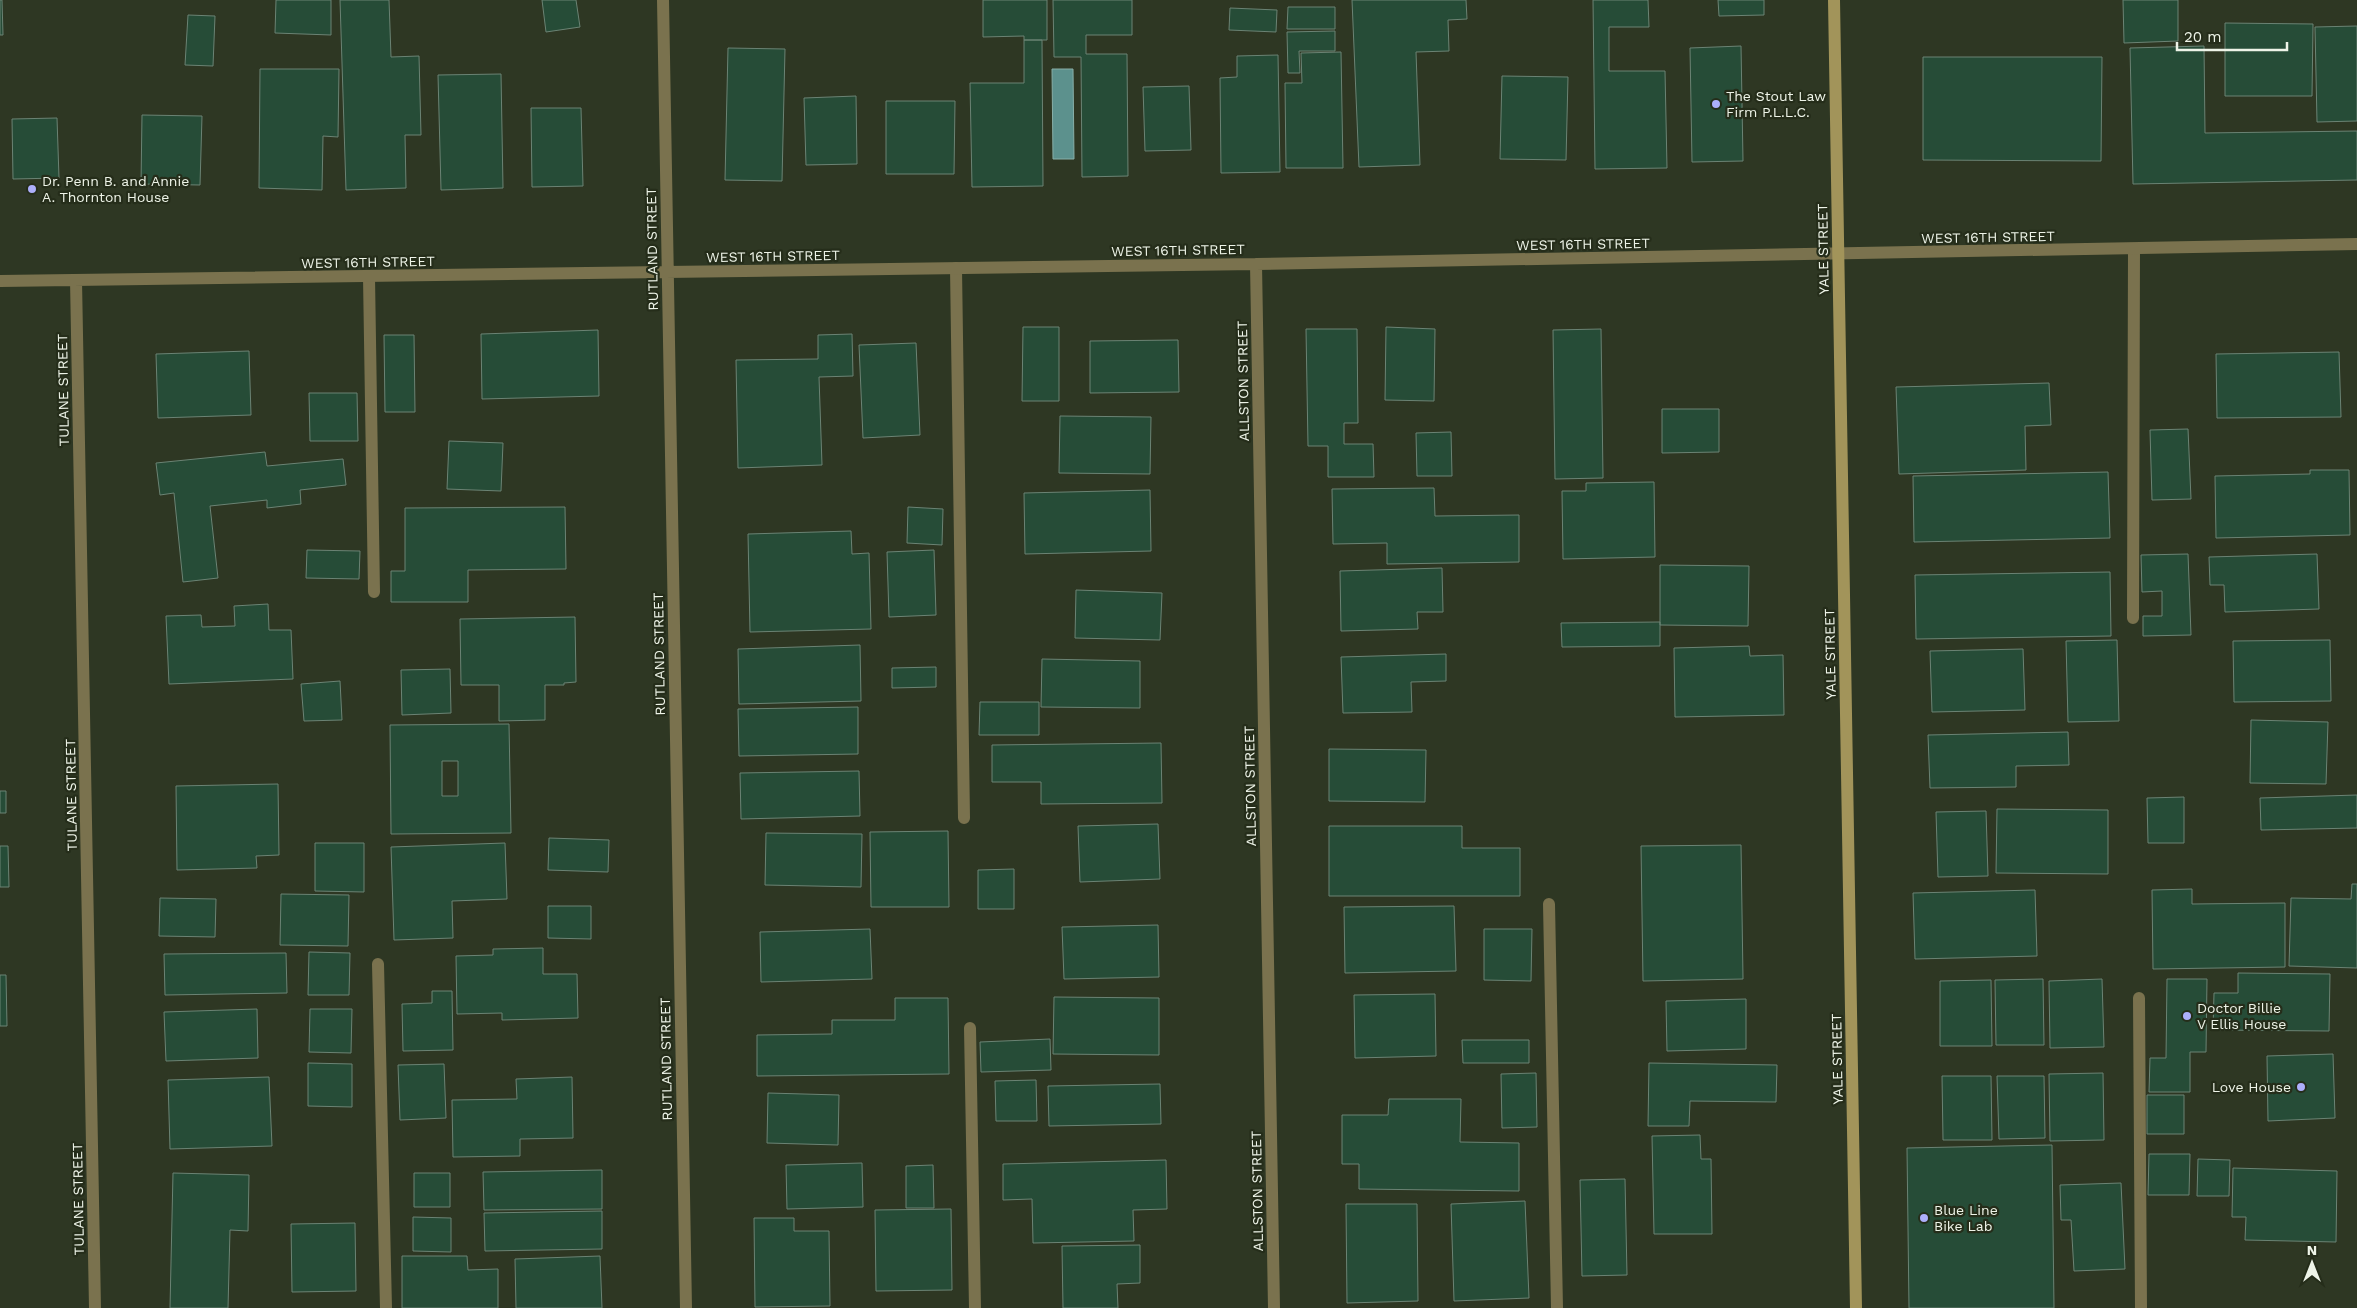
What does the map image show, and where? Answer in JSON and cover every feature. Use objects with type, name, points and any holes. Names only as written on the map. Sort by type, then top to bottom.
[{"type":"main road","name":"YALE STREET","points":[[1834,0],[1856,1308]]},
{"type":"street","name":"RUTLAND STREET","points":[[663,0],[686,1308]]},
{"type":"street","name":"WEST 16TH STREET","points":[[0,281],[1838,255],[2357,244]]},
{"type":"street","points":[[2133,618],[2134,249]]},
{"type":"street","name":"ALLSTON STREET","points":[[1256,264],[1274,1308]]},
{"type":"street","points":[[956,268],[964,818]]},
{"type":"street","points":[[370,277],[374,592]]},
{"type":"street","name":"TULANE STREET","points":[[76,280],[95,1308]]},
{"type":"street","points":[[1549,904],[1557,1308]]},
{"type":"street","points":[[378,964],[386,1308]]},
{"type":"street","points":[[2140,998],[2141,1308]]},
{"type":"street","points":[[970,1028],[975,1308]]},
{"type":"water","points":[[1052,69],[1073,69],[1074,159],[1053,159]]},
{"type":"building","points":[[0,0],[2,0],[3,35],[0,35]]},
{"type":"building","points":[[276,0],[331,0],[331,35],[275,33]]},
{"type":"building","points":[[340,0],[389,0],[391,57],[419,56],[421,135],[405,135],[406,188],[346,190]]},
{"type":"building","points":[[542,0],[576,0],[580,27],[546,32]]},
{"type":"building","points":[[983,0],[1047,0],[1047,40],[1024,40],[1024,36],[983,37]]},
{"type":"building","points":[[1053,0],[1132,0],[1132,35],[1086,35],[1086,54],[1127,54],[1128,176],[1082,177],[1081,57],[1054,57]]},
{"type":"building","points":[[1352,0],[1466,0],[1467,19],[1448,20],[1449,51],[1416,52],[1420,165],[1359,167]]},
{"type":"building","points":[[1593,0],[1648,0],[1649,27],[1609,27],[1609,71],[1665,71],[1667,168],[1595,169]]},
{"type":"building","points":[[1718,0],[1764,0],[1764,15],[1719,16]]},
{"type":"building","points":[[2123,0],[2178,0],[2178,41],[2124,43]]},
{"type":"building","points":[[1288,7],[1335,7],[1335,29],[1287,29]]},
{"type":"building","points":[[1230,8],[1277,10],[1276,32],[1229,30]]},
{"type":"building","points":[[188,15],[215,16],[213,66],[185,65]]},
{"type":"building","points":[[2225,23],[2313,24],[2312,96],[2225,96]]},
{"type":"building","points":[[2357,26],[2357,121],[2317,122],[2315,27]]},
{"type":"building","points":[[1335,31],[1335,51],[1299,51],[1300,73],[1288,73],[1287,32]]},
{"type":"building","points":[[1024,40],[1042,40],[1043,186],[972,187],[970,83],[1024,83]]},
{"type":"building","name":"The Stout Law Firm P.L.L.C.","points":[[1741,46],[1743,161],[1692,162],[1690,48]]},
{"type":"building","points":[[2204,46],[2205,133],[2357,131],[2357,180],[2133,184],[2130,48]]},
{"type":"building","points":[[728,48],[785,49],[782,181],[725,180]]},
{"type":"building","points":[[1341,52],[1343,168],[1286,168],[1285,83],[1302,83],[1301,53]]},
{"type":"building","points":[[1278,55],[1280,172],[1221,173],[1220,78],[1237,77],[1237,56]]},
{"type":"building","points":[[1923,57],[2102,57],[2101,161],[1923,160]]},
{"type":"building","points":[[260,69],[339,69],[338,137],[323,136],[322,190],[259,188]]},
{"type":"building","points":[[501,74],[503,188],[441,190],[438,75]]},
{"type":"building","points":[[1502,76],[1568,77],[1566,160],[1500,159]]},
{"type":"building","points":[[1189,86],[1191,150],[1145,151],[1143,87]]},
{"type":"building","points":[[856,96],[857,164],[806,165],[804,98]]},
{"type":"building","points":[[886,101],[955,101],[954,174],[886,174]]},
{"type":"building","points":[[531,108],[581,108],[583,186],[532,187]]},
{"type":"building","points":[[142,115],[202,116],[200,185],[141,184]]},
{"type":"building","points":[[57,118],[59,178],[13,179],[12,119]]},
{"type":"building","points":[[1023,327],[1059,327],[1059,401],[1022,401]]},
{"type":"building","points":[[1386,327],[1435,329],[1434,401],[1385,400]]},
{"type":"building","points":[[1306,329],[1357,329],[1358,423],[1344,423],[1344,444],[1373,444],[1374,477],[1328,477],[1328,446],[1308,446]]},
{"type":"building","points":[[1601,329],[1603,478],[1555,479],[1553,330]]},
{"type":"building","points":[[598,330],[599,396],[482,399],[481,334]]},
{"type":"building","points":[[852,334],[853,376],[819,377],[822,465],[738,468],[736,360],[818,359],[818,335]]},
{"type":"building","points":[[384,335],[414,335],[415,412],[385,412]]},
{"type":"building","points":[[1178,340],[1179,392],[1090,393],[1090,341]]},
{"type":"building","points":[[916,343],[920,435],[863,438],[859,345]]},
{"type":"building","points":[[249,351],[251,415],[158,418],[156,354]]},
{"type":"building","points":[[2339,352],[2341,417],[2217,418],[2216,354]]},
{"type":"building","points":[[2049,383],[2051,425],[2025,426],[2026,470],[1899,474],[1896,387]]},
{"type":"building","points":[[309,393],[357,393],[358,441],[310,441]]},
{"type":"building","points":[[1662,409],[1719,409],[1719,452],[1662,453]]},
{"type":"building","points":[[1060,416],[1151,417],[1150,474],[1059,473]]},
{"type":"building","points":[[2188,429],[2191,499],[2152,500],[2150,430]]},
{"type":"building","points":[[1451,432],[1452,476],[1417,476],[1416,433]]},
{"type":"building","points":[[449,441],[503,443],[501,491],[447,489]]},
{"type":"building","points":[[265,452],[267,466],[343,459],[346,485],[300,490],[301,504],[267,508],[267,500],[210,506],[218,578],[183,582],[174,493],[160,495],[156,463]]},
{"type":"building","points":[[2310,470],[2349,470],[2350,535],[2216,538],[2215,476],[2310,474]]},
{"type":"building","points":[[2108,472],[2110,538],[1914,542],[1913,476]]},
{"type":"building","points":[[1654,482],[1655,557],[1563,559],[1562,491],[1586,491],[1586,483]]},
{"type":"building","points":[[1434,488],[1435,516],[1519,515],[1519,562],[1387,564],[1387,543],[1333,544],[1332,489]]},
{"type":"building","points":[[1150,490],[1151,551],[1025,554],[1024,493]]},
{"type":"building","points":[[565,507],[566,569],[468,570],[468,602],[391,602],[391,571],[405,571],[405,508]]},
{"type":"building","points":[[908,507],[943,509],[942,545],[907,543]]},
{"type":"building","points":[[851,531],[852,554],[869,553],[871,629],[750,632],[748,534]]},
{"type":"building","points":[[307,550],[360,551],[359,579],[306,578]]},
{"type":"building","points":[[934,550],[936,615],[889,617],[887,552]]},
{"type":"building","points":[[2188,554],[2191,635],[2143,636],[2143,616],[2162,616],[2162,591],[2142,592],[2141,555]]},
{"type":"building","points":[[2317,554],[2319,609],[2225,612],[2224,585],[2210,585],[2209,557]]},
{"type":"building","points":[[1660,565],[1749,566],[1748,626],[1660,625]]},
{"type":"building","points":[[1442,568],[1443,612],[1417,612],[1418,629],[1341,631],[1340,571]]},
{"type":"building","points":[[2110,572],[2111,636],[1916,639],[1915,575]]},
{"type":"building","points":[[1076,590],[1162,593],[1160,640],[1075,638]]},
{"type":"building","points":[[268,604],[269,630],[291,630],[293,679],[169,684],[166,616],[201,615],[202,627],[235,626],[234,606]]},
{"type":"building","points":[[575,617],[576,682],[564,683],[564,685],[545,685],[545,720],[499,721],[499,685],[461,685],[460,619]]},
{"type":"building","points":[[1660,622],[1660,646],[1562,647],[1561,623]]},
{"type":"building","points":[[2117,640],[2119,721],[2068,722],[2066,641]]},
{"type":"building","points":[[2330,640],[2331,701],[2234,702],[2233,641]]},
{"type":"building","points":[[860,645],[861,701],[739,704],[738,649]]},
{"type":"building","points":[[1749,646],[1750,656],[1783,655],[1784,715],[1675,717],[1674,648]]},
{"type":"building","points":[[2023,649],[2025,710],[1932,712],[1930,651]]},
{"type":"building","points":[[1446,654],[1446,681],[1411,682],[1412,712],[1343,713],[1341,657]]},
{"type":"building","points":[[1042,659],[1140,661],[1140,708],[1041,707]]},
{"type":"building","points":[[936,667],[936,687],[892,688],[892,668]]},
{"type":"building","points":[[450,669],[451,713],[402,715],[401,670]]},
{"type":"building","points":[[340,681],[342,720],[304,721],[301,684]]},
{"type":"building","points":[[980,702],[1039,702],[1039,735],[979,735]]},
{"type":"building","points":[[858,707],[858,754],[739,756],[738,709]]},
{"type":"building","points":[[2251,720],[2328,722],[2326,784],[2250,783]]},
{"type":"building","points":[[509,724],[511,833],[391,834],[390,725]],"holes":[[[442,761],[458,761],[458,796],[442,796]]]},
{"type":"building","points":[[2068,732],[2069,765],[2016,766],[2016,787],[1930,788],[1928,735]]},
{"type":"building","points":[[1161,743],[1162,803],[1041,804],[1041,782],[992,782],[992,745]]},
{"type":"building","points":[[1329,749],[1426,750],[1425,802],[1329,801]]},
{"type":"building","points":[[859,771],[860,816],[741,819],[740,773]]},
{"type":"building","points":[[278,784],[279,855],[256,856],[257,868],[177,870],[176,786]]},
{"type":"building","points":[[0,791],[6,791],[6,813],[0,813]]},
{"type":"building","points":[[2357,795],[2357,828],[2261,830],[2260,798]]},
{"type":"building","points":[[2184,797],[2184,843],[2148,843],[2147,798]]},
{"type":"building","points":[[1997,809],[2108,810],[2108,874],[1996,873]]},
{"type":"building","points":[[1986,811],[1988,876],[1938,877],[1936,812]]},
{"type":"building","points":[[1158,824],[1160,879],[1080,882],[1078,826]]},
{"type":"building","points":[[1329,826],[1462,826],[1462,848],[1520,848],[1520,896],[1329,896]]},
{"type":"building","points":[[948,831],[949,907],[871,907],[870,832]]},
{"type":"building","points":[[766,833],[862,834],[861,887],[765,885]]},
{"type":"building","points":[[549,838],[609,840],[608,872],[548,870]]},
{"type":"building","points":[[315,843],[364,843],[364,892],[315,891]]},
{"type":"building","points":[[505,843],[507,899],[452,901],[453,938],[394,940],[391,847]]},
{"type":"building","points":[[1741,845],[1743,979],[1643,981],[1641,846]]},
{"type":"building","points":[[0,846],[8,846],[9,887],[0,887]]},
{"type":"building","points":[[1014,869],[1014,909],[978,909],[978,870]]},
{"type":"building","points":[[2352,884],[2357,884],[2357,968],[2289,966],[2291,898],[2351,899]]},
{"type":"building","points":[[2192,889],[2192,904],[2285,903],[2285,967],[2153,969],[2152,890]]},
{"type":"building","points":[[2035,890],[2037,956],[1915,959],[1913,893]]},
{"type":"building","points":[[281,894],[349,895],[348,946],[280,945]]},
{"type":"building","points":[[160,898],[216,899],[215,937],[159,936]]},
{"type":"building","points":[[548,906],[591,906],[591,939],[548,938]]},
{"type":"building","points":[[1454,906],[1456,971],[1345,973],[1344,907]]},
{"type":"building","points":[[1158,925],[1159,977],[1064,979],[1062,927]]},
{"type":"building","points":[[870,929],[872,979],[761,982],[760,932]]},
{"type":"building","points":[[1484,929],[1532,929],[1531,981],[1484,980]]},
{"type":"building","points":[[543,948],[543,974],[577,974],[578,1018],[502,1020],[502,1013],[457,1014],[456,956],[493,955],[493,949]]},
{"type":"building","points":[[309,952],[350,953],[349,995],[308,995]]},
{"type":"building","points":[[286,953],[287,993],[165,995],[164,954]]},
{"type":"building","points":[[2238,973],[2330,974],[2329,1031],[2213,1030],[2214,993],[2238,993]]},
{"type":"building","points":[[0,975],[6,975],[7,1026],[0,1026]]},
{"type":"building","points":[[2043,979],[2044,1045],[1996,1045],[1995,980]]},
{"type":"building","points":[[2102,979],[2104,1047],[2050,1048],[2049,981]]},
{"type":"building","name":"Doctor Billie V Ellis House","points":[[2167,979],[2207,979],[2206,1052],[2190,1052],[2190,1092],[2149,1092],[2150,1058],[2166,1058]]},
{"type":"building","points":[[1991,980],[1992,1046],[1940,1046],[1940,981]]},
{"type":"building","points":[[432,991],[452,991],[453,1050],[403,1051],[402,1004],[432,1003]]},
{"type":"building","points":[[1435,994],[1436,1056],[1355,1058],[1354,995]]},
{"type":"building","points":[[1054,997],[1159,998],[1159,1055],[1053,1054]]},
{"type":"building","points":[[895,998],[948,998],[949,1074],[757,1076],[757,1035],[832,1034],[832,1020],[895,1020]]},
{"type":"building","points":[[1746,999],[1746,1049],[1667,1051],[1666,1001]]},
{"type":"building","points":[[257,1009],[258,1058],[166,1061],[164,1012]]},
{"type":"building","points":[[310,1009],[352,1009],[351,1053],[309,1052]]},
{"type":"building","points":[[1050,1039],[1051,1070],[981,1072],[980,1042]]},
{"type":"building","points":[[1462,1040],[1529,1040],[1529,1063],[1463,1063]]},
{"type":"building","name":"Love House","points":[[2333,1054],[2335,1118],[2268,1121],[2267,1056]]},
{"type":"building","points":[[308,1063],[352,1064],[352,1107],[308,1106]]},
{"type":"building","points":[[1649,1063],[1777,1065],[1776,1102],[1690,1101],[1689,1126],[1648,1126]]},
{"type":"building","points":[[444,1064],[446,1118],[400,1120],[398,1065]]},
{"type":"building","points":[[1536,1073],[1537,1127],[1502,1128],[1501,1074]]},
{"type":"building","points":[[2103,1073],[2104,1140],[2050,1141],[2049,1074]]},
{"type":"building","points":[[1942,1076],[1991,1076],[1992,1140],[1943,1140]]},
{"type":"building","points":[[1997,1076],[2044,1076],[2045,1138],[1999,1139]]},
{"type":"building","points":[[269,1077],[272,1146],[170,1149],[168,1080]]},
{"type":"building","points":[[572,1077],[573,1138],[520,1139],[520,1156],[453,1157],[452,1100],[517,1099],[516,1079]]},
{"type":"building","points":[[1036,1080],[1037,1121],[996,1121],[995,1081]]},
{"type":"building","points":[[1160,1084],[1161,1124],[1049,1126],[1048,1086]]},
{"type":"building","points":[[768,1093],[839,1095],[838,1145],[767,1143]]},
{"type":"building","points":[[2147,1095],[2184,1095],[2184,1134],[2147,1134]]},
{"type":"building","points":[[1389,1099],[1461,1099],[1460,1142],[1519,1143],[1519,1191],[1359,1189],[1359,1164],[1342,1164],[1342,1115],[1388,1115]]},
{"type":"building","points":[[1700,1135],[1701,1159],[1711,1159],[1712,1234],[1654,1234],[1652,1136]]},
{"type":"building","points":[[2052,1145],[2054,1308],[1909,1308],[1907,1148]]},
{"type":"building","points":[[2149,1154],[2190,1154],[2189,1195],[2148,1195]]},
{"type":"building","points":[[2198,1159],[2230,1160],[2229,1196],[2197,1196]]},
{"type":"building","points":[[1166,1160],[1167,1209],[1133,1210],[1134,1241],[1033,1243],[1032,1199],[1003,1200],[1003,1164]]},
{"type":"building","points":[[862,1163],[863,1207],[787,1209],[786,1165]]},
{"type":"building","points":[[933,1165],[934,1208],[906,1208],[906,1166]]},
{"type":"building","points":[[2233,1168],[2337,1171],[2336,1242],[2245,1240],[2246,1217],[2232,1217]]},
{"type":"building","points":[[602,1170],[602,1209],[484,1210],[483,1172]]},
{"type":"building","points":[[173,1173],[249,1175],[248,1231],[230,1230],[228,1308],[170,1308]]},
{"type":"building","points":[[414,1173],[450,1173],[450,1207],[414,1207]]},
{"type":"building","points":[[1625,1179],[1627,1275],[1582,1276],[1580,1180]]},
{"type":"building","points":[[2121,1183],[2125,1269],[2074,1271],[2071,1220],[2061,1220],[2060,1185]]},
{"type":"building","points":[[1525,1201],[1529,1298],[1454,1301],[1451,1204]]},
{"type":"building","points":[[1346,1204],[1417,1204],[1418,1301],[1347,1303]]},
{"type":"building","points":[[951,1209],[952,1290],[876,1291],[875,1210]]},
{"type":"building","points":[[602,1211],[602,1249],[485,1251],[484,1213]]},
{"type":"building","points":[[413,1217],[451,1218],[451,1252],[413,1251]]},
{"type":"building","points":[[754,1218],[794,1218],[794,1231],[829,1231],[830,1306],[755,1307]]},
{"type":"building","points":[[355,1223],[356,1291],[292,1292],[291,1224]]},
{"type":"building","points":[[1140,1245],[1140,1283],[1117,1284],[1118,1308],[1063,1308],[1062,1246]]},
{"type":"building","points":[[402,1256],[467,1256],[468,1270],[498,1269],[498,1308],[402,1308]]},
{"type":"building","points":[[600,1256],[602,1308],[516,1308],[515,1259]]},
{"type":"place","name":"The Stout Law Firm P.L.L.C.","points":[[1716,104]]},
{"type":"place","name":"Dr. Penn B. and Annie A. Thornton House","points":[[32,189]]},
{"type":"place","name":"Doctor Billie V Ellis House","points":[[2187,1016]]},
{"type":"place","name":"Love House","points":[[2301,1087]]},
{"type":"place","name":"Blue Line Bike Lab","points":[[1924,1218]]}]
